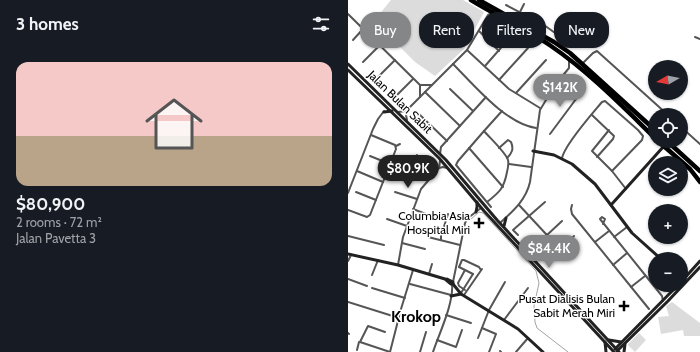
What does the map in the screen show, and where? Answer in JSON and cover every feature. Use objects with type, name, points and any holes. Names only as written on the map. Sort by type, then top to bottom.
[{"type":"highway","points":[[471,0],[488,12]]},
{"type":"highway","points":[[479,0],[554,39]]},
{"type":"highway","points":[[546,44],[569,59],[584,63],[607,92],[648,131]]},
{"type":"highway","points":[[568,48],[648,123]]},
{"type":"highway","points":[[666,148],[690,169],[700,182]]},
{"type":"highway","points":[[675,148],[700,171]]},
{"type":"main road","name":"Jalan Bulan Sabit","points":[[348,64],[435,148],[497,220],[615,351]]},
{"type":"main road","name":"Jalan Bulan Sabit","points":[[349,72],[392,111],[439,158],[481,208],[606,340]]},
{"type":"main road","points":[[382,97],[387,107]]},
{"type":"main road","points":[[384,112],[392,111]]},
{"type":"main road","points":[[611,205],[662,148]]},
{"type":"main road","points":[[534,151],[562,158],[572,164],[592,181],[627,227],[653,252]]},
{"type":"main road","points":[[446,160],[480,203],[481,208]]},
{"type":"main road","points":[[476,201],[478,207],[477,212],[484,211]]},
{"type":"main road","points":[[497,220],[505,218],[504,226]]},
{"type":"main road","points":[[500,223],[502,228],[528,258]]},
{"type":"main road","points":[[350,254],[398,265],[446,279],[463,294],[504,320],[528,338],[543,352]]},
{"type":"main road","points":[[688,275],[700,261]]},
{"type":"main road","points":[[688,278],[697,268],[700,267]]},
{"type":"main road","points":[[615,351],[668,301],[700,267]]},
{"type":"main road","points":[[446,279],[454,277]]},
{"type":"main road","points":[[615,351],[621,342],[672,292]]},
{"type":"main road","points":[[668,301],[676,292]]},
{"type":"main road","points":[[451,295],[463,294]]},
{"type":"main road","points":[[606,352],[606,340],[621,342]]},
{"type":"main road","points":[[624,352],[626,342]]},
{"type":"street","points":[[506,6],[520,12],[524,4]]},
{"type":"street","points":[[348,14],[360,26]]},
{"type":"street","points":[[398,112],[407,110],[467,50],[482,26]]},
{"type":"street","points":[[479,31],[498,51]]},
{"type":"street","points":[[353,40],[360,32]]},
{"type":"street","points":[[695,37],[700,39]]},
{"type":"street","points":[[363,62],[377,48]]},
{"type":"street","points":[[383,48],[420,85],[420,98]]},
{"type":"street","points":[[485,66],[501,48]]},
{"type":"street","points":[[499,80],[528,48]]},
{"type":"street","points":[[467,50],[509,89],[540,108]]},
{"type":"street","points":[[500,223],[519,205],[529,188],[536,128],[540,108],[555,85],[569,68],[584,63],[594,51],[597,51],[660,108]]},
{"type":"street","points":[[569,59],[569,68]]},
{"type":"street","points":[[378,77],[395,60]]},
{"type":"street","points":[[516,93],[546,60]]},
{"type":"street","points":[[453,64],[502,111],[525,126],[536,128]]},
{"type":"street","points":[[397,95],[413,78]]},
{"type":"street","points":[[420,85],[432,85]]},
{"type":"street","points":[[555,85],[575,100]]},
{"type":"street","points":[[450,89],[473,111]]},
{"type":"street","points":[[550,134],[582,91]]},
{"type":"street","points":[[425,92],[460,126]]},
{"type":"street","points":[[440,154],[441,147],[486,97]]},
{"type":"street","points":[[562,158],[565,150],[602,102],[607,101],[643,135],[642,140],[612,171]]},
{"type":"street","points":[[348,193],[378,119],[387,107]]},
{"type":"street","points":[[407,110],[407,122]]},
{"type":"street","points":[[491,207],[456,165],[502,111]]},
{"type":"street","points":[[419,114],[446,141]]},
{"type":"street","points":[[592,115],[614,134],[614,138],[597,157]]},
{"type":"street","points":[[609,130],[592,150],[592,153],[612,171],[626,189]]},
{"type":"street","points":[[484,131],[507,158],[508,164],[503,187],[487,202]]},
{"type":"street","points":[[688,133],[700,144]]},
{"type":"street","points":[[371,135],[396,146]]},
{"type":"street","points":[[499,148],[508,140],[511,142],[513,146],[512,152],[507,158]]},
{"type":"street","points":[[348,210],[369,217],[396,146],[400,144]]},
{"type":"street","points":[[435,148],[441,147]]},
{"type":"street","points":[[469,148],[503,187]]},
{"type":"street","points":[[417,155],[414,158],[411,167],[427,181]]},
{"type":"street","points":[[370,156],[390,164]]},
{"type":"street","points":[[398,265],[402,242],[413,209],[421,189],[439,168],[439,158]]},
{"type":"street","points":[[508,164],[531,167]]},
{"type":"street","points":[[439,168],[445,167],[449,169]]},
{"type":"street","points":[[356,171],[383,182]]},
{"type":"street","points":[[356,192],[376,200]]},
{"type":"street","points":[[395,192],[417,199]]},
{"type":"street","points":[[518,235],[513,230],[545,202]]},
{"type":"street","points":[[519,205],[560,248],[574,236]]},
{"type":"street","points":[[572,205],[572,214],[649,309]]},
{"type":"street","points":[[433,352],[446,315],[451,295],[452,283],[458,266],[460,245],[465,223],[481,208]]},
{"type":"street","points":[[413,209],[431,216]]},
{"type":"street","points":[[441,240],[448,214]]},
{"type":"street","points":[[387,219],[407,226]]},
{"type":"street","points":[[540,260],[531,250],[562,221]]},
{"type":"street","points":[[603,224],[662,296],[667,297]]},
{"type":"street","points":[[614,237],[627,227]]},
{"type":"street","points":[[595,242],[609,230]]},
{"type":"street","points":[[348,236],[384,245]]},
{"type":"street","points":[[428,238],[460,245]]},
{"type":"street","points":[[402,242],[425,249]]},
{"type":"street","points":[[613,264],[627,253]]},
{"type":"street","points":[[348,261],[350,254]]},
{"type":"street","points":[[372,275],[378,260]]},
{"type":"street","points":[[458,266],[464,260],[479,267],[481,270],[464,290],[463,294]]},
{"type":"street","points":[[429,274],[432,264]]},
{"type":"street","points":[[458,266],[477,276]]},
{"type":"street","points":[[360,342],[390,352],[413,270]]},
{"type":"street","points":[[464,270],[458,283],[464,290]]},
{"type":"street","points":[[463,294],[470,284],[473,274]]},
{"type":"street","points":[[631,287],[645,276]]},
{"type":"street","points":[[348,279],[367,286]]},
{"type":"street","points":[[478,338],[489,310],[505,282]]},
{"type":"street","points":[[409,284],[451,295]]},
{"type":"street","points":[[372,288],[405,298]]},
{"type":"street","points":[[504,320],[528,288]]},
{"type":"street","points":[[662,296],[662,301]]},
{"type":"street","points":[[348,302],[399,318]]},
{"type":"street","points":[[446,315],[471,322]]},
{"type":"street","points":[[357,350],[366,325],[385,332]]},
{"type":"street","points":[[482,328],[496,334],[489,352]]},
{"type":"street","points":[[437,340],[456,347],[462,330]]},
{"type":"street","points":[[420,352],[426,332]]},
{"type":"street","points":[[516,352],[528,338]]},
{"type":"shaded area","points":[[391,0],[463,0],[484,12],[482,12],[482,16],[474,30],[474,12],[419,12],[419,48],[465,48],[435,76],[415,62],[401,48],[411,48],[411,12],[381,12]]},
{"type":"shaded area","points":[[672,302],[700,323],[700,336],[684,336],[683,330],[661,334],[658,317],[669,316],[666,306]]},
{"type":"shaded area","points":[[639,333],[646,340],[635,352],[628,344]]},
{"type":"waterway","points":[[470,220],[479,212],[483,213],[536,271],[539,283],[534,306],[537,328],[568,352]]},
{"type":"place","name":"Columbia Asia Hospital Miri","points":[[479,223]]},
{"type":"place","name":"Pusat Dialisis Bulan Sabit Merah Miri","points":[[624,306]]},
{"type":"district","name":"Krokop","points":[[416,316]]}]
